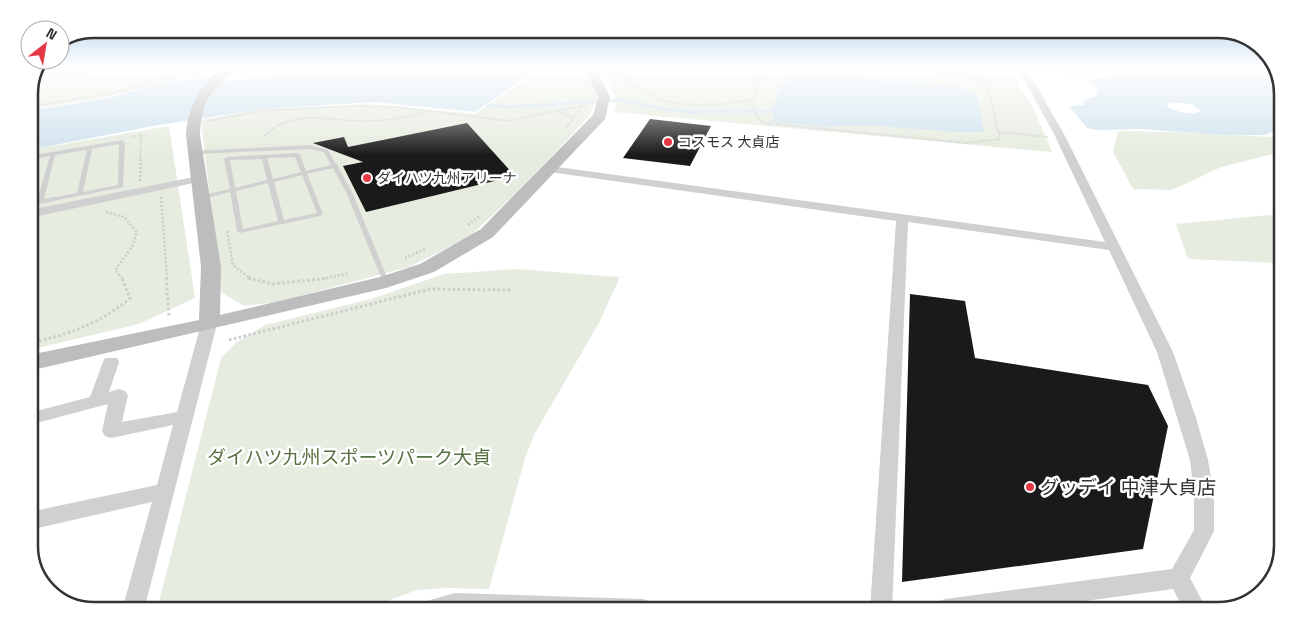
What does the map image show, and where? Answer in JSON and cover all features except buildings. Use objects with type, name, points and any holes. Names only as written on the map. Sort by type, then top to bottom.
[{"type":"street","points":[[135,602],[208,324],[211,267],[193,123],[198,104],[203,96]]},
{"type":"street","points":[[38,361],[208,324],[386,282],[427,268],[468,246],[487,233],[592,126],[603,109],[603,96]]},
{"type":"street","points":[[1038,96],[1060,136],[1165,352],[1199,460],[1204,495],[1204,531],[1178,578]]},
{"type":"street","points":[[550,170],[1113,247]]},
{"type":"street","points":[[38,212],[122,191],[200,179]]},
{"type":"street","points":[[881,602],[902,218]]},
{"type":"street","points":[[98,401],[111,362]]},
{"type":"street","points":[[38,417],[119,395],[111,431],[184,417]]},
{"type":"street","points":[[38,519],[164,491]]},
{"type":"street","points":[[1003,602],[1178,578]]},
{"type":"street","points":[[1178,578],[1192,602]]},
{"type":"lane","points":[[38,156],[122,142],[122,191],[80,194],[40,202],[53,154]]},
{"type":"lane","points":[[196,152],[315,147],[326,151],[349,192],[386,282]]},
{"type":"lane","points":[[80,194],[90,148]]},
{"type":"lane","points":[[297,155],[304,173],[320,214],[240,231],[227,159],[297,155]]},
{"type":"lane","points":[[264,156],[281,222]]},
{"type":"lane","points":[[202,197],[336,166]]},
{"type":"path","points":[[38,105],[93,96]]},
{"type":"path","points":[[656,96],[663,100],[728,104],[749,100],[754,96]]},
{"type":"path","points":[[749,100],[756,115],[764,122],[968,143],[1000,140],[990,96]]},
{"type":"path","points":[[193,123],[259,111],[351,106],[398,107],[508,121],[596,104]]},
{"type":"path","points":[[564,133],[581,106]]},
{"type":"path","points":[[265,136],[274,127],[308,117],[367,121],[432,112]]},
{"type":"path","points":[[555,112],[574,117]]},
{"type":"path","points":[[999,132],[1052,138]]},
{"type":"path","points":[[140,187],[141,135]]},
{"type":"path","points":[[161,196],[169,316]]},
{"type":"path","points":[[460,230],[488,210]]},
{"type":"path","points":[[38,341],[75,333],[115,313],[130,298],[125,281],[115,270],[132,247],[136,232],[131,221],[118,212],[103,212]]},
{"type":"path","points":[[405,258],[430,248]]},
{"type":"path","points":[[228,340],[430,289],[513,290]]},
{"type":"green space","points":[[38,96],[110,96],[102,98],[38,109]]},
{"type":"green space","name":"ダイハツ九州アリーナ","points":[[502,96],[596,96],[597,98],[589,116],[521,189],[469,237],[409,267],[277,302],[244,306],[221,292],[201,120],[262,109],[368,104],[475,114]]},
{"type":"green space","points":[[615,96],[1026,96],[1031,103],[1052,152],[614,112],[616,107]]},
{"type":"green space","points":[[169,126],[195,298],[139,324],[38,348],[38,148]]},
{"type":"green space","points":[[1118,131],[1273,137],[1273,154],[1221,167],[1172,190],[1133,189],[1113,152]]},
{"type":"green space","points":[[1273,215],[1273,263],[1188,259],[1176,224]]},
{"type":"green space","name":"ダイハツ九州スポーツパーク大貞","points":[[516,269],[620,277],[600,321],[535,433],[525,458],[489,589],[448,588],[417,590],[384,602],[159,602],[221,358],[236,343],[265,325],[371,299],[444,274]]},
{"type":"water","points":[[114,96],[499,96],[475,112],[375,102],[262,109],[153,126],[38,148],[38,110]]},
{"type":"water","points":[[777,96],[976,96],[984,132],[958,132],[865,125],[826,127],[772,122],[774,113],[758,113],[757,111],[773,109]]},
{"type":"water","points":[[1096,96],[1273,96],[1273,131],[1265,135],[1225,135],[1141,129],[1097,130],[1087,128],[1069,106],[1084,105],[1083,100]],"holes":[[[1172,102],[1192,104],[1201,111],[1184,113],[1168,107],[1167,104]]]},
{"type":"waterway","points":[[488,105],[508,107],[622,100],[662,109],[691,112],[757,112]]},
{"type":"place","name":"コスモス 大貞店","points":[[668,142]]},
{"type":"place","name":"ダイハツ九州アリーナ","points":[[367,178]]},
{"type":"place","name":"グッデイ 中津大貞店","points":[[1030,487]]}]
